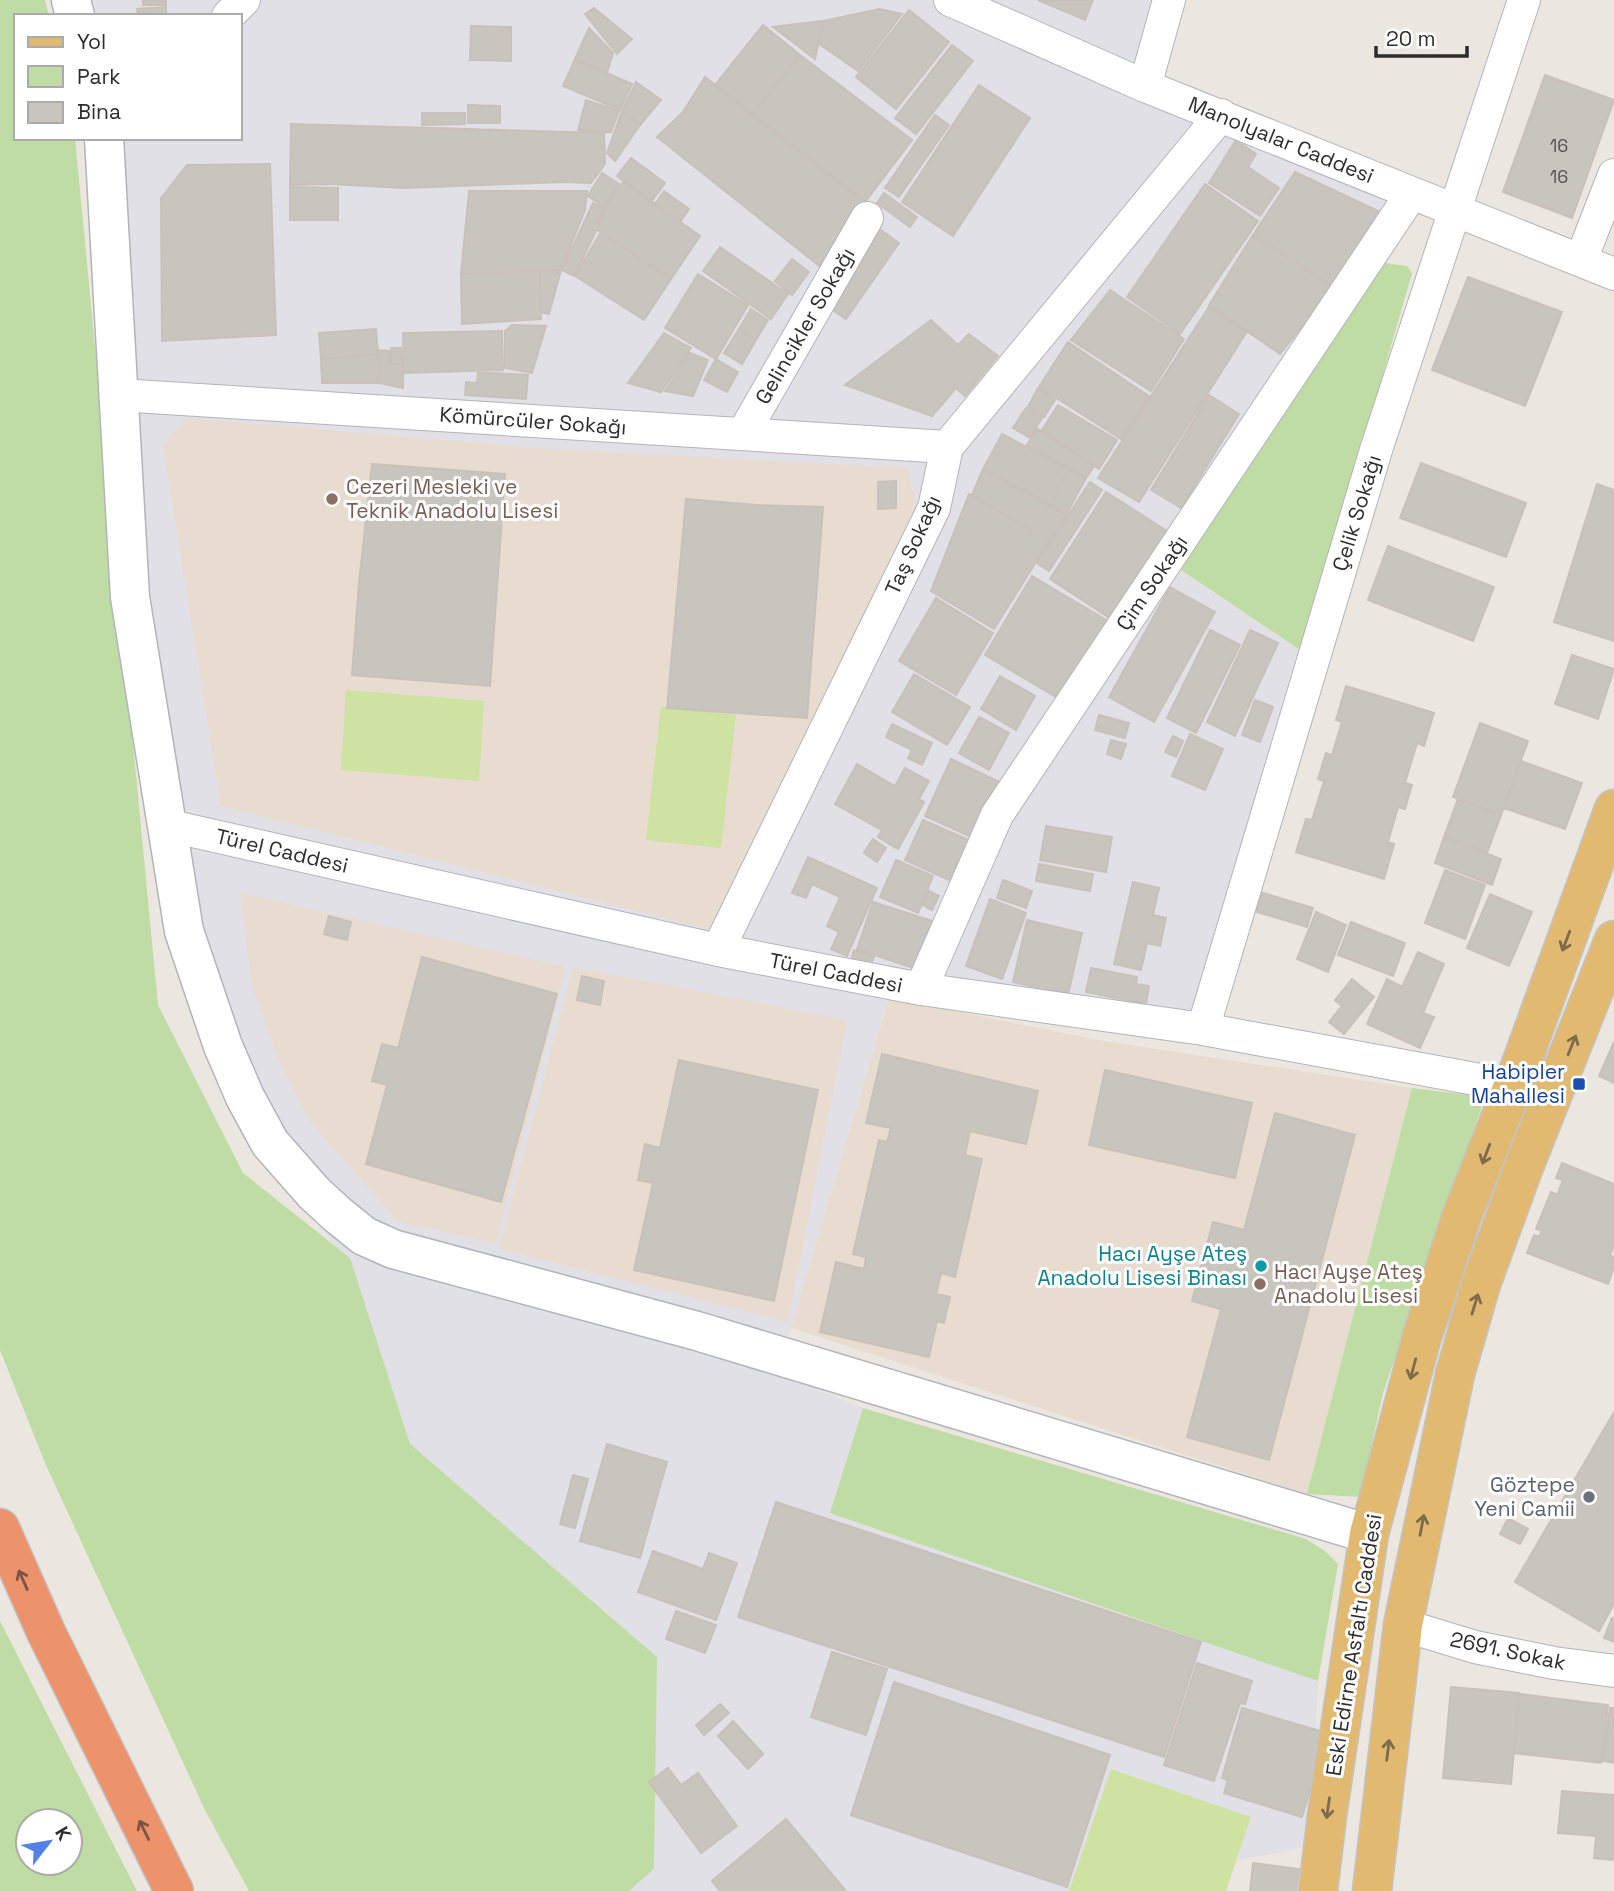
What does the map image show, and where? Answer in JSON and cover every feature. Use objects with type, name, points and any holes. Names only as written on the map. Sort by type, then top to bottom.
[{"type":"highway","points":[[0,1528],[46,1632],[174,1891]]},
{"type":"main road","name":"Eski Edirne Asfaltı Caddesi","points":[[1318,1891],[1326,1816],[1369,1534],[1421,1340],[1461,1218],[1513,1086],[1602,883],[1614,809]]},
{"type":"main road","points":[[1372,1891],[1403,1625],[1455,1374],[1481,1284],[1523,1169],[1614,940]]},
{"type":"street","points":[[231,14],[244,0]]},
{"type":"street","name":"Manolyalar Caddesi","points":[[950,0],[1145,86],[1614,274]]},
{"type":"street","points":[[1145,86],[1169,0]]},
{"type":"street","name":"Çelik Sokağı","points":[[1203,1030],[1376,450],[1524,0]]},
{"type":"street","name":"Taş Sokağı","points":[[718,950],[934,508],[947,447],[1221,115]]},
{"type":"street","points":[[107,140],[130,597],[184,931],[223,1046],[245,1097],[270,1143],[314,1193],[365,1236],[393,1249],[697,1331],[1369,1534]]},
{"type":"street","points":[[1581,260],[1614,175]]},
{"type":"street","name":"Çim Sokağı","points":[[921,989],[997,815],[1412,193]]},
{"type":"street","name":"Gelincikler Sokağı","points":[[743,435],[867,218]]},
{"type":"street","name":"Kömürcüler Sokağı","points":[[119,395],[947,447]]},
{"type":"street","name":"Türel Caddesi","points":[[166,825],[718,950],[921,989],[1203,1030],[1513,1086]]},
{"type":"street","name":"2691. Sokak","points":[[1403,1625],[1475,1647],[1554,1663],[1614,1671]]},
{"type":"shaded area","points":[[85,0],[1173,0],[1150,85],[1416,197],[1169,563],[1303,652],[1197,1023],[894,979],[791,1328],[771,1370],[863,1408],[830,1513],[1318,1681],[1310,1847],[1070,1891],[629,1891],[654,1869],[657,1657],[410,1444],[350,1259],[333,1245],[270,1143],[166,825],[104,140],[242,140],[242,14],[87,14]]},
{"type":"shaded area","points":[[186,418],[549,449],[908,468],[916,503],[902,539],[717,931],[221,806],[163,446]]},
{"type":"shaded area","points":[[240,893],[566,967],[496,1243],[399,1222],[311,1123],[275,1052],[252,985]]},
{"type":"shaded area","points":[[573,967],[847,1020],[788,1322],[499,1249]]},
{"type":"shaded area","points":[[889,998],[1104,1041],[1412,1088],[1307,1494],[791,1328]]},
{"type":"green space","points":[[0,0],[45,0],[48,14],[14,14],[14,140],[75,140],[158,1005],[243,1173],[350,1258],[410,1444],[657,1657],[654,1869],[629,1891],[249,1891],[205,1810],[45,1463],[0,1350]]},
{"type":"green space","points":[[1378,262],[1407,266],[1412,273],[1303,652],[1181,570]]},
{"type":"green space","points":[[346,690],[484,701],[479,781],[341,770]]},
{"type":"green space","points":[[661,706],[736,715],[721,848],[646,840]]},
{"type":"green space","points":[[1412,1088],[1485,1097],[1383,1393],[1360,1497],[1307,1494]]},
{"type":"green space","points":[[863,1408],[1306,1539],[1325,1551],[1338,1564],[1318,1681],[830,1513]]},
{"type":"green space","points":[[0,1621],[137,1891],[0,1891]]},
{"type":"green space","points":[[1111,1769],[1251,1817],[1226,1891],[1069,1891]]},
{"type":"building","points":[[143,0],[166,0],[166,5],[143,5]]},
{"type":"building","points":[[1038,0],[1093,0],[1085,20]]},
{"type":"building","points":[[166,7],[166,14],[138,14],[137,9]]},
{"type":"building","points":[[594,8],[632,39],[617,54],[585,14]]},
{"type":"building","points":[[879,9],[902,14],[858,71],[818,43],[823,21]]},
{"type":"building","points":[[909,10],[949,42],[896,109],[856,77]]},
{"type":"building","points":[[823,21],[815,59],[773,27]]},
{"type":"building","points":[[763,25],[800,55],[752,115],[715,85]]},
{"type":"building","points":[[471,26],[511,27],[511,61],[470,60]]},
{"type":"building","points":[[589,28],[613,53],[607,73],[575,59]]},
{"type":"building","points":[[952,45],[973,61],[916,134],[895,118]]},
{"type":"building","points":[[800,55],[912,140],[865,202],[752,115]]},
{"type":"building","points":[[575,59],[632,84],[620,110],[563,86]]},
{"type":"building","points":[[1545,75],[1614,100],[1572,218],[1503,192]]},
{"type":"building","points":[[705,77],[865,202],[822,268],[657,137],[683,112]]},
{"type":"building","points":[[636,82],[661,100],[640,125],[622,111]]},
{"type":"building","points":[[979,85],[1030,118],[953,236],[902,202]]},
{"type":"building","points":[[586,100],[619,111],[611,132],[578,130]]},
{"type":"building","points":[[468,105],[500,106],[500,123],[468,123]]},
{"type":"building","points":[[622,111],[640,125],[615,161],[607,153]]},
{"type":"building","points":[[422,113],[465,113],[465,124],[422,125]]},
{"type":"building","points":[[935,115],[949,125],[899,197],[885,188]]},
{"type":"building","points":[[291,124],[604,133],[605,164],[591,183],[404,188],[290,185]]},
{"type":"building","points":[[1236,140],[1256,154],[1248,167],[1279,188],[1260,216],[1209,183]]},
{"type":"building","points":[[631,158],[665,183],[651,202],[617,176]]},
{"type":"building","points":[[270,164],[276,335],[162,341],[161,198],[187,165]]},
{"type":"building","points":[[1295,172],[1378,211],[1333,287],[1253,235]]},
{"type":"building","points":[[602,173],[619,184],[604,207],[588,196]]},
{"type":"building","points":[[624,181],[700,236],[671,279],[596,229],[606,207]]},
{"type":"building","points":[[1205,184],[1258,221],[1180,334],[1127,297]]},
{"type":"building","points":[[290,187],[338,188],[338,220],[290,220]]},
{"type":"building","points":[[469,191],[587,191],[585,210],[561,270],[461,274]]},
{"type":"building","points":[[664,191],[689,209],[680,222],[655,204]]},
{"type":"building","points":[[884,193],[917,217],[910,227],[877,203]]},
{"type":"building","points":[[593,203],[604,209],[574,276],[562,270]]},
{"type":"building","points":[[878,228],[899,243],[846,319],[824,304]]},
{"type":"building","points":[[601,232],[671,279],[644,320],[575,276]]},
{"type":"building","points":[[1253,235],[1333,287],[1280,354],[1209,305]]},
{"type":"building","points":[[720,247],[788,294],[771,319],[703,271]]},
{"type":"building","points":[[792,259],[809,272],[792,295],[775,281]]},
{"type":"building","points":[[561,270],[549,314],[541,312],[540,271]]},
{"type":"building","points":[[540,271],[541,319],[462,324],[461,274]]},
{"type":"building","points":[[698,274],[748,305],[716,359],[665,328]]},
{"type":"building","points":[[1468,277],[1562,312],[1525,406],[1432,370]]},
{"type":"building","points":[[1110,290],[1184,339],[1151,391],[1071,340]]},
{"type":"building","points":[[1209,307],[1246,333],[1139,502],[1098,478]]},
{"type":"building","points":[[751,309],[768,320],[756,340],[739,329]]},
{"type":"building","points":[[931,320],[958,345],[969,334],[998,356],[965,396],[956,388],[932,416],[845,385]]},
{"type":"building","points":[[512,325],[546,326],[532,373],[505,368],[505,331]]},
{"type":"building","points":[[376,329],[378,354],[321,359],[319,333]]},
{"type":"building","points":[[739,329],[756,340],[742,364],[724,353]]},
{"type":"building","points":[[502,331],[503,370],[404,373],[403,333]]},
{"type":"building","points":[[664,333],[691,348],[661,392],[628,383]]},
{"type":"building","points":[[1068,342],[1149,396],[1121,439],[1039,387]]},
{"type":"building","points":[[391,348],[401,348],[402,364],[391,364]]},
{"type":"building","points":[[378,350],[389,351],[391,365],[403,364],[403,388],[379,383]]},
{"type":"building","points":[[690,353],[708,360],[693,396],[665,391]]},
{"type":"building","points":[[378,354],[379,383],[322,383],[321,359]]},
{"type":"building","points":[[716,359],[738,372],[727,392],[704,380]]},
{"type":"building","points":[[478,372],[528,375],[526,399],[465,395],[466,382],[477,383]]},
{"type":"building","points":[[1038,388],[1055,400],[1044,417],[1028,407]]},
{"type":"building","points":[[1209,395],[1239,414],[1181,508],[1151,490]]},
{"type":"building","points":[[1058,405],[1117,440],[1099,469],[1042,430]]},
{"type":"building","points":[[1026,408],[1042,418],[1030,438],[1013,428]]},
{"type":"building","points":[[1038,429],[1094,466],[1087,477],[1027,445]]},
{"type":"building","points":[[1002,434],[1069,469],[1051,505],[983,469]]},
{"type":"building","points":[[1421,463],[1526,503],[1506,557],[1400,518]]},
{"type":"building","points":[[372,464],[505,474],[490,686],[352,675]]},
{"type":"building","points":[[983,469],[1066,515],[1049,541],[972,495]]},
{"type":"building","points":[[1069,469],[1086,478],[1066,515],[1051,505]]},
{"type":"building","points":[[896,481],[896,508],[878,509],[878,482]]},
{"type":"building","points":[[1090,482],[1102,490],[1049,571],[1037,563]]},
{"type":"building","points":[[1597,484],[1614,490],[1614,641],[1554,622]]},
{"type":"building","points":[[1106,492],[1178,538],[1122,626],[1050,579]]},
{"type":"building","points":[[969,494],[1049,541],[994,629],[931,591]]},
{"type":"building","points":[[686,499],[823,507],[807,718],[667,708]]},
{"type":"building","points":[[1388,546],[1494,587],[1473,641],[1368,600]]},
{"type":"building","points":[[1032,576],[1108,621],[1061,700],[985,655]]},
{"type":"building","points":[[1170,587],[1215,612],[1154,722],[1109,697]]},
{"type":"building","points":[[936,598],[993,633],[956,695],[899,661]]},
{"type":"building","points":[[1210,630],[1240,645],[1196,733],[1167,718]]},
{"type":"building","points":[[1250,630],[1278,643],[1235,736],[1207,722]]},
{"type":"building","points":[[1572,655],[1614,669],[1598,719],[1555,704]]},
{"type":"building","points":[[914,674],[970,707],[947,745],[892,712]]},
{"type":"building","points":[[1000,676],[1035,696],[1016,730],[981,709]]},
{"type":"building","points":[[1346,686],[1434,713],[1424,746],[1417,743],[1405,783],[1412,785],[1405,809],[1398,807],[1388,842],[1394,844],[1384,879],[1296,852],[1306,819],[1312,820],[1324,781],[1318,779],[1326,753],[1332,755],[1342,722],[1336,720]]},
{"type":"building","points":[[1255,700],[1273,707],[1260,742],[1242,735]]},
{"type":"building","points":[[1099,715],[1129,723],[1125,738],[1095,730]]},
{"type":"building","points":[[979,717],[1009,733],[989,770],[959,753]]},
{"type":"building","points":[[1480,723],[1528,741],[1501,815],[1453,797]]},
{"type":"building","points":[[892,724],[932,743],[922,765],[908,758],[912,750],[886,737]]},
{"type":"building","points":[[1190,734],[1223,749],[1205,790],[1172,776]]},
{"type":"building","points":[[1173,736],[1183,741],[1176,757],[1165,752]]},
{"type":"building","points":[[1111,740],[1126,744],[1121,759],[1107,754]]},
{"type":"building","points":[[951,759],[1006,785],[980,841],[925,816]]},
{"type":"building","points":[[1521,761],[1582,783],[1565,829],[1504,808]]},
{"type":"building","points":[[857,764],[895,786],[905,768],[929,781],[919,799],[924,802],[898,849],[878,837],[882,830],[835,804]]},
{"type":"building","points":[[1458,799],[1501,815],[1487,853],[1444,837]]},
{"type":"building","points":[[923,820],[971,841],[953,882],[905,860]]},
{"type":"building","points":[[1046,826],[1112,837],[1106,872],[1040,860]]},
{"type":"building","points":[[1444,837],[1501,859],[1492,885],[1435,863]]},
{"type":"building","points":[[873,839],[886,848],[877,862],[864,853]]},
{"type":"building","points":[[808,857],[877,888],[847,956],[831,949],[839,932],[827,926],[840,897],[812,884],[806,898],[792,893]]},
{"type":"building","points":[[896,860],[933,876],[918,913],[880,897]]},
{"type":"building","points":[[1039,864],[1093,874],[1090,891],[1036,881]]},
{"type":"building","points":[[1445,870],[1485,885],[1465,939],[1425,923]]},
{"type":"building","points":[[1003,880],[1032,891],[1026,908],[997,898]]},
{"type":"building","points":[[1133,882],[1159,888],[1153,915],[1166,918],[1160,946],[1147,943],[1141,970],[1114,964]]},
{"type":"building","points":[[929,891],[939,896],[932,910],[923,905]]},
{"type":"building","points":[[1260,892],[1313,908],[1307,927],[1254,911]]},
{"type":"building","points":[[1490,894],[1532,912],[1509,966],[1467,948]]},
{"type":"building","points":[[990,899],[1026,913],[1002,979],[966,966]]},
{"type":"building","points":[[873,902],[932,921],[916,969],[857,949]]},
{"type":"building","points":[[1316,912],[1346,925],[1328,972],[1297,959]]},
{"type":"building","points":[[329,916],[351,922],[347,940],[324,934]]},
{"type":"building","points":[[1027,920],[1082,933],[1068,995],[1013,982]]},
{"type":"building","points":[[1351,922],[1405,943],[1393,976],[1338,955]]},
{"type":"building","points":[[854,950],[874,957],[870,967],[851,960]]},
{"type":"building","points":[[1418,952],[1444,964],[1423,1013],[1434,1017],[1420,1048],[1367,1024],[1387,979],[1402,987]]},
{"type":"building","points":[[422,957],[557,994],[501,1202],[366,1164],[387,1085],[372,1081],[382,1044],[398,1048]]},
{"type":"building","points":[[1091,968],[1137,977],[1136,984],[1149,986],[1146,1004],[1086,992]]},
{"type":"building","points":[[582,976],[604,981],[600,1005],[577,1000]]},
{"type":"building","points":[[1352,979],[1374,997],[1344,1034],[1329,1022],[1342,1006],[1335,1000]]},
{"type":"building","points":[[1614,1042],[1614,1083],[1599,1076]]},
{"type":"building","points":[[882,1054],[1038,1091],[1026,1144],[970,1131],[965,1155],[982,1159],[955,1277],[941,1273],[936,1294],[950,1297],[944,1323],[937,1321],[929,1357],[820,1332],[836,1262],[864,1269],[866,1257],[853,1254],[879,1140],[887,1142],[891,1128],[866,1123]]},
{"type":"building","points":[[679,1060],[818,1090],[774,1301],[634,1270],[653,1183],[638,1180],[645,1144],[660,1148]]},
{"type":"building","points":[[1105,1070],[1252,1103],[1235,1178],[1089,1145]]},
{"type":"building","name":"Hacı Ayşe Ateş Anadolu Lisesi Binası","points":[[1275,1113],[1355,1135],[1269,1460],[1187,1437],[1221,1309],[1192,1301],[1213,1222],[1244,1230]]},
{"type":"building","points":[[1562,1163],[1614,1184],[1614,1245],[1610,1255],[1614,1257],[1614,1267],[1608,1284],[1527,1253],[1534,1235],[1539,1237],[1542,1231],[1536,1229],[1551,1192],[1557,1195],[1563,1180],[1556,1178]]},
{"type":"building","name":"Göztepe Yeni Camii","points":[[1614,1412],[1614,1604],[1599,1631],[1515,1582]]},
{"type":"building","points":[[607,1444],[667,1462],[640,1558],[580,1541]]},
{"type":"building","points":[[573,1475],[588,1479],[575,1528],[560,1524]]},
{"type":"building","points":[[776,1502],[1201,1642],[1164,1757],[738,1617]]},
{"type":"building","points":[[1508,1518],[1528,1529],[1520,1544],[1500,1534]]},
{"type":"building","points":[[653,1551],[703,1569],[709,1553],[737,1563],[716,1620],[638,1592]]},
{"type":"building","points":[[676,1611],[716,1625],[705,1653],[666,1639]]},
{"type":"building","points":[[1612,1618],[1614,1619],[1614,1642],[1604,1638]]},
{"type":"building","points":[[832,1652],[887,1669],[866,1735],[811,1717]]},
{"type":"building","points":[[1197,1663],[1252,1681],[1245,1704],[1240,1703],[1214,1781],[1164,1765]]},
{"type":"building","points":[[894,1682],[1110,1755],[1067,1887],[851,1815]]},
{"type":"building","points":[[1451,1687],[1519,1693],[1511,1784],[1443,1778]]},
{"type":"building","points":[[1520,1694],[1608,1705],[1601,1763],[1514,1753]]},
{"type":"building","points":[[720,1704],[729,1713],[704,1735],[696,1725]]},
{"type":"building","points":[[1242,1708],[1327,1733],[1302,1817],[1224,1793],[1228,1780],[1222,1778]]},
{"type":"building","points":[[1610,1708],[1614,1708],[1614,1763],[1603,1761]]},
{"type":"building","points":[[733,1721],[763,1754],[748,1769],[718,1736]]},
{"type":"building","points":[[668,1768],[681,1785],[698,1773],[737,1826],[701,1853],[649,1782]]},
{"type":"building","points":[[1562,1791],[1614,1795],[1614,1860],[1594,1858],[1596,1836],[1558,1833]]},
{"type":"building","points":[[786,1819],[846,1891],[720,1891],[712,1881]]},
{"type":"building","points":[[1253,1863],[1299,1869],[1296,1891],[1250,1891]]},
{"type":"place","name":"Cezeri Mesleki ve Teknik Anadolu Lisesi","points":[[332,499]]},
{"type":"place","name":"Habipler Mahallesi","points":[[1579,1084]]},
{"type":"place","name":"Hacı Ayşe Ateş Anadolu Lisesi Binası","points":[[1261,1266]]},
{"type":"place","name":"Hacı Ayşe Ateş Anadolu Lisesi","points":[[1260,1284]]},
{"type":"place","name":"Göztepe Yeni Camii","points":[[1589,1497]]}]
